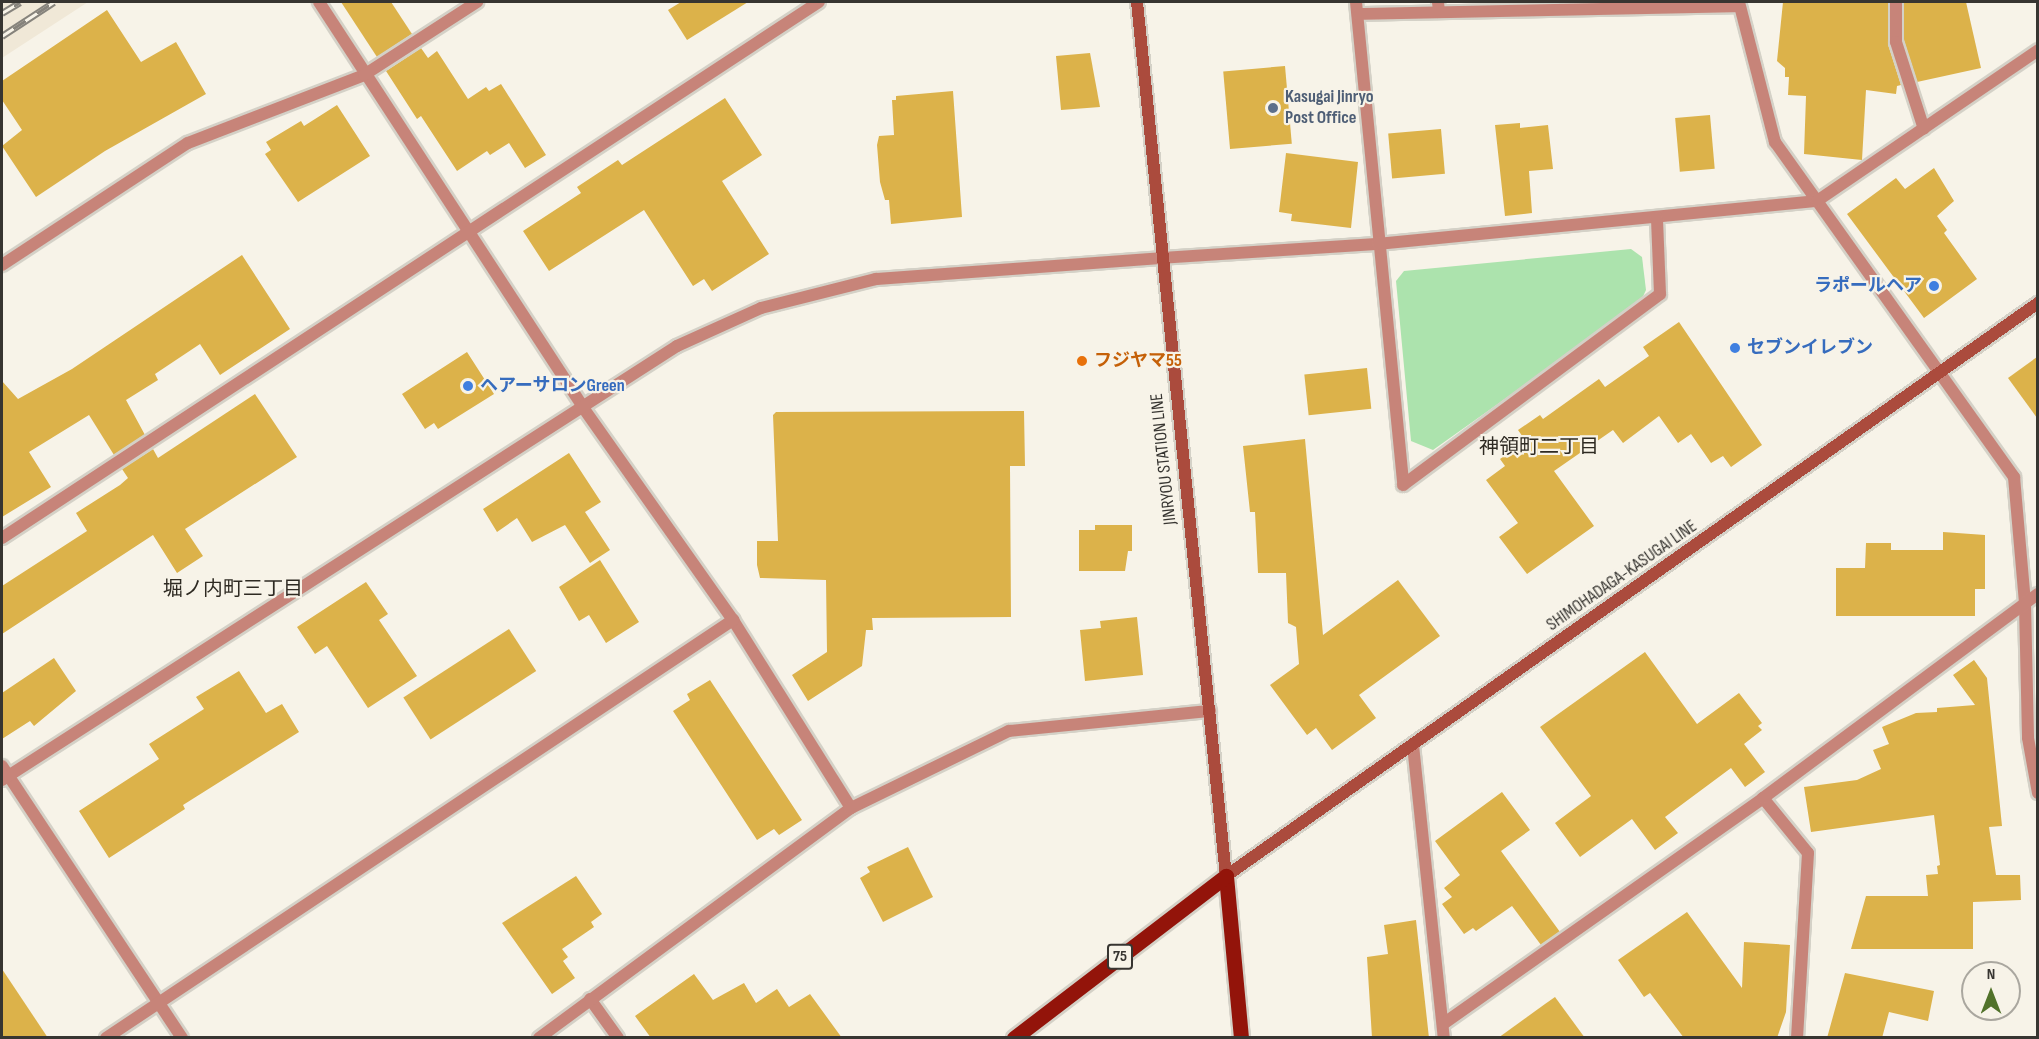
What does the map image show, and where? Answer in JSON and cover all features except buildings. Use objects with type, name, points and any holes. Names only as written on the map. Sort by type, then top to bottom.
[{"type":"main road","name":"JINRYOU STATION LINE","points":[[1137,2],[1161,258],[1226,876]]},
{"type":"main road","name":"SHIMOHADAGA-KASUGAI LINE","points":[[1226,876],[1941,374],[2037,303]]},
{"type":"main road","name":"75","points":[[1014,1038],[1226,876]]},
{"type":"main road","points":[[1226,876],[1241,1038]]},
{"type":"street","points":[[319,2],[364,75],[582,406],[734,620],[851,808]]},
{"type":"street","points":[[2,266],[188,143],[364,75],[477,2]]},
{"type":"street","points":[[2,538],[470,234],[819,2]]},
{"type":"street","points":[[1896,2],[1896,42],[1924,129]]},
{"type":"street","points":[[1657,218],[1660,294],[1403,485],[1357,8],[1739,4],[1775,142],[2014,477],[2025,604],[2028,738],[2037,793]]},
{"type":"street","points":[[182,1038],[160,1002],[4,774],[677,346],[761,308],[821,290],[876,279],[1378,244],[1817,201],[2037,51]]},
{"type":"street","points":[[1443,1024],[1763,798],[2037,594]]},
{"type":"street","points":[[106,1038],[734,620]]},
{"type":"street","points":[[539,1038],[851,808],[1009,731],[1210,711]]},
{"type":"street","points":[[1413,745],[1444,1038]]},
{"type":"street","points":[[1763,798],[1808,853],[1797,1038]]},
{"type":"street","points":[[590,999],[618,1038]]},
{"type":"shaded area","points":[[2,2],[88,2],[2,58]]},
{"type":"green space","points":[[1631,249],[1642,257],[1646,290],[1640,303],[1433,450],[1411,441],[1396,281],[1404,271]]},
{"type":"railway","points":[[2,13],[20,2]]},
{"type":"railway","points":[[2,36],[54,2]]},
{"type":"place","name":"Kasugai Jinryo Post Office","points":[[1273,108]]},
{"type":"place","name":"ラポールヘア","points":[[1934,286]]},
{"type":"place","name":"セブンイレブン","points":[[1735,348]]},
{"type":"place","name":"フジヤマ55","points":[[1082,361]]},
{"type":"place","name":"ヘアーサロンGreen","points":[[468,386]]},
{"type":"district","name":"神領町二丁目","points":[[1539,447]]},
{"type":"district","name":"堀ノ内町三丁目","points":[[233,589]]}]
